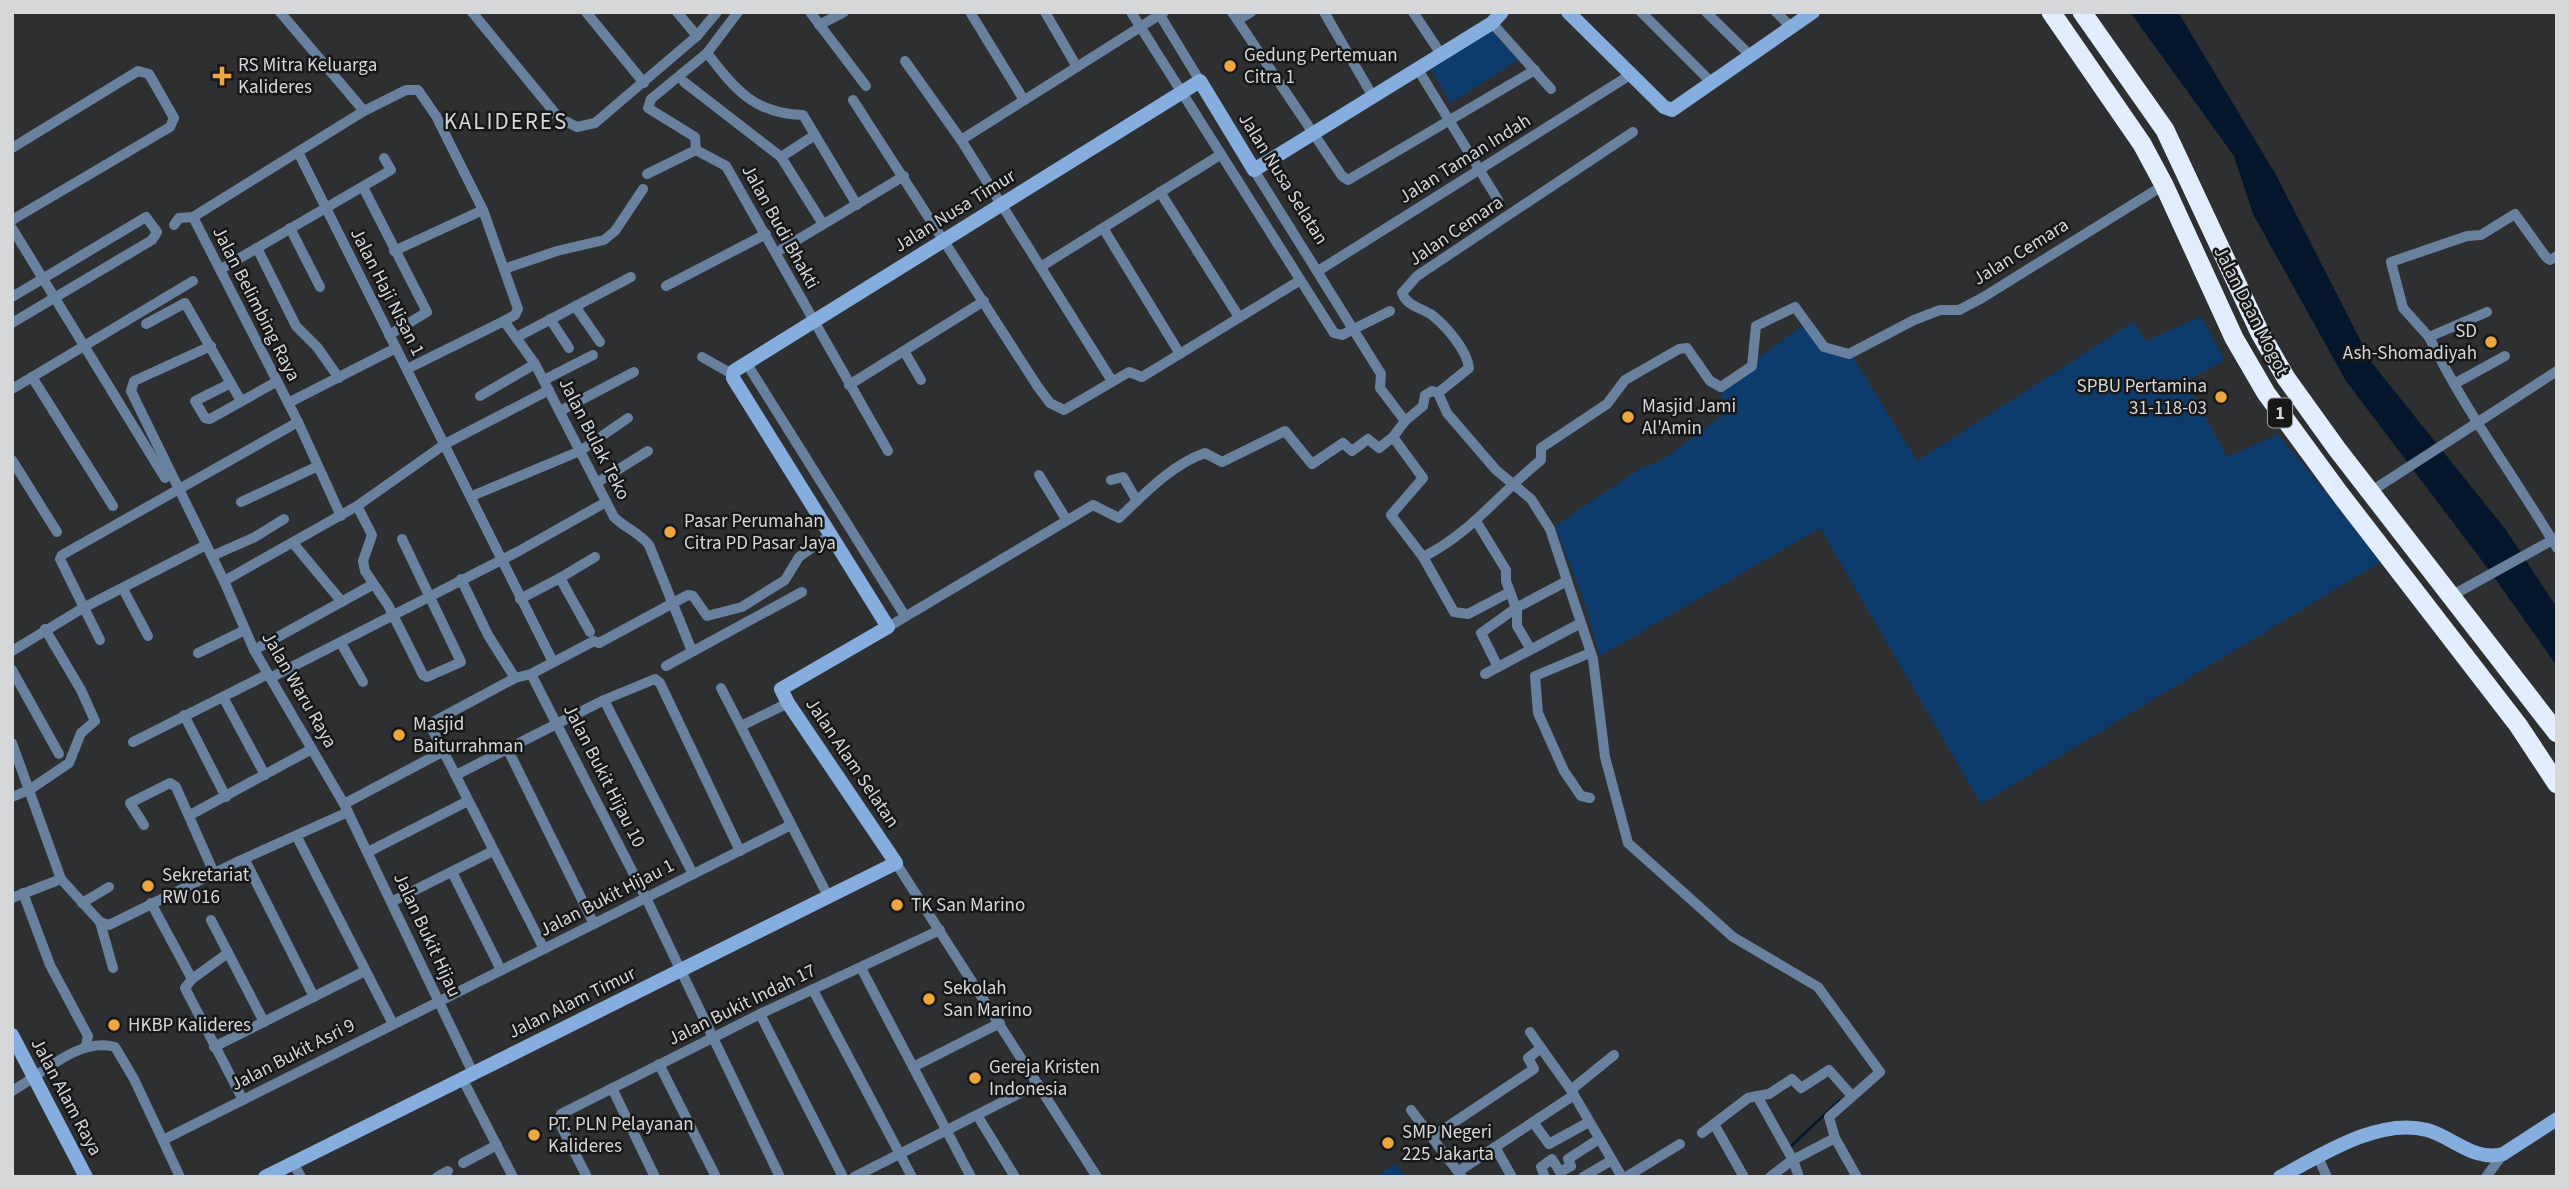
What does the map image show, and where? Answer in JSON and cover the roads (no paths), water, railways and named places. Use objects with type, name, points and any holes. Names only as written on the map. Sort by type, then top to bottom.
[{"type":"highway","name":"Jalan Daan Mogot","points":[[2051,12],[2124,115],[2164,185],[2249,365],[2283,418],[2518,725],[2557,784]]},
{"type":"highway","name":"Jalan Daan Mogot","points":[[2082,12],[2165,130],[2260,332],[2286,378],[2370,492],[2457,593],[2557,733]]},
{"type":"highway","points":[[2190,240],[2195,244],[2206,245],[2214,236],[2214,230]]},
{"type":"highway","points":[[2208,280],[2217,266],[2233,271]]},
{"type":"street","points":[[281,12],[364,111],[406,90],[418,90],[436,116],[483,210],[504,269],[518,309],[515,315],[407,369]]},
{"type":"street","points":[[471,12],[559,118],[577,127],[595,123],[697,36],[718,12]]},
{"type":"street","points":[[586,12],[644,83]]},
{"type":"street","points":[[677,12],[697,36]]},
{"type":"street","points":[[738,12],[707,53],[735,89],[776,115],[803,115],[857,205]]},
{"type":"street","points":[[810,12],[866,86]]},
{"type":"street","points":[[819,25],[844,12]]},
{"type":"street","points":[[970,12],[1024,100]]},
{"type":"street","points":[[1045,12],[1077,67]]},
{"type":"street","points":[[1131,12],[1299,281],[1338,336],[1390,311]]},
{"type":"street","points":[[1251,12],[1235,16],[1342,176],[1348,180],[1535,70]]},
{"type":"street","points":[[1324,12],[1372,95]]},
{"type":"street","points":[[1413,12],[1441,54]]},
{"type":"street","points":[[1568,12],[1630,75],[1664,107],[1672,110],[1813,12]]},
{"type":"street","points":[[1641,12],[1712,83]]},
{"type":"street","points":[[1706,12],[1751,55]]},
{"type":"street","points":[[1776,12],[1792,28]]},
{"type":"street","points":[[961,140],[1160,13]]},
{"type":"street","name":"Jalan Nusa Selatan","points":[[1160,13],[1381,374],[1380,388],[1405,421]]},
{"type":"street","points":[[1254,170],[1497,18],[1551,89]]},
{"type":"street","name":"Jalan Budi Bhakti","points":[[707,53],[651,99],[648,108],[695,137],[696,150],[726,166],[888,451]]},
{"type":"street","points":[[905,61],[961,140],[1112,381]]},
{"type":"street","points":[[1417,68],[1498,200]]},
{"type":"street","points":[[12,148],[138,71],[149,74],[174,118],[170,127],[12,220]]},
{"type":"street","name":"Jalan Taman Indah","points":[[1318,271],[1630,75]]},
{"type":"street","name":"Jalan Nusa Timur","points":[[732,374],[1200,81]]},
{"type":"street","points":[[684,82],[781,157],[823,225]]},
{"type":"street","points":[[853,100],[1050,403],[1064,410],[1129,372],[1142,377],[1299,281]]},
{"type":"street","name":"Jalan Belimbing Raya","points":[[341,516],[316,467],[298,422],[195,216],[299,155],[364,111]]},
{"type":"street","name":"Jalan Cemara","points":[[1438,393],[1465,373],[1469,368],[1468,356],[1433,316],[1406,302],[1402,293],[1417,276],[1633,132]]},
{"type":"street","points":[[781,157],[815,135]]},
{"type":"street","points":[[647,174],[696,150]]},
{"type":"street","name":"Jalan Haji Nisan 1","points":[[299,155],[553,662]]},
{"type":"street","points":[[1042,266],[1220,155]]},
{"type":"street","points":[[221,269],[391,170],[384,158]]},
{"type":"street","points":[[782,248],[904,176]]},
{"type":"street","name":"Jalan Cemara","points":[[1511,484],[1541,460],[1541,449],[1544,445],[1607,404],[1625,380],[1679,349],[1687,348],[1710,381],[1721,387],[1752,366],[1756,326],[1791,308],[1800,309],[1824,347],[1849,354],[1914,320],[1940,310],[1959,310],[1971,304],[2164,185]]},
{"type":"street","points":[[363,187],[425,314],[388,335]]},
{"type":"street","points":[[504,269],[557,251],[604,240],[615,231],[643,189]]},
{"type":"street","points":[[1160,192],[1239,317]]},
{"type":"street","points":[[396,256],[483,210]]},
{"type":"street","points":[[2457,593],[2552,542],[2429,337],[2403,308],[2391,262],[2467,236],[2481,235],[2517,214],[2546,257],[2550,260],[2557,256]]},
{"type":"street","points":[[174,225],[179,218],[195,216]]},
{"type":"street","points":[[12,297],[146,218],[157,232],[152,240],[12,323]]},
{"type":"street","points":[[12,228],[165,478]]},
{"type":"street","points":[[290,228],[320,287]]},
{"type":"street","points":[[1103,228],[1180,354]]},
{"type":"street","points":[[666,286],[765,234]]},
{"type":"street","points":[[257,248],[296,326],[317,347],[339,379]]},
{"type":"street","points":[[517,337],[631,277]]},
{"type":"street","points":[[12,388],[193,281]]},
{"type":"street","points":[[849,385],[984,301]]},
{"type":"street","points":[[146,324],[185,303],[241,401]]},
{"type":"street","points":[[575,306],[600,342]]},
{"type":"street","points":[[2429,337],[2487,312]]},
{"type":"street","points":[[550,319],[569,348]]},
{"type":"street","name":"Jalan Bulak Teko","points":[[504,321],[535,363],[606,502],[626,529],[643,537],[649,545],[671,605],[692,651]]},
{"type":"street","name":"Jalan Waru Raya","points":[[211,346],[134,381],[131,391],[176,489],[224,581],[254,650],[346,808]]},
{"type":"street","points":[[288,404],[396,348]]},
{"type":"street","points":[[904,351],[921,380]]},
{"type":"street","points":[[224,581],[341,516],[446,444],[593,355]]},
{"type":"street","points":[[2455,384],[2505,356]]},
{"type":"street","points":[[702,357],[732,374],[888,627],[1093,505],[1119,518],[1137,500],[1194,457],[1205,453],[1222,462],[1285,430],[1312,464],[1343,443],[1352,451],[1368,439],[1379,448],[1393,438],[1405,421],[1423,406],[1425,395],[1432,391],[1438,393],[1447,413],[1511,484],[1531,499],[1550,529],[1590,653],[1605,757],[1629,844],[1733,937],[1818,987],[1878,1069],[1829,1117],[1835,1138],[1857,1177]]},
{"type":"street","points":[[480,396],[535,363]]},
{"type":"street","points":[[747,363],[905,617]]},
{"type":"street","points":[[2370,492],[2557,371]]},
{"type":"street","points":[[560,411],[634,372]]},
{"type":"street","points":[[32,377],[113,506]]},
{"type":"street","points":[[229,384],[195,401],[205,418],[210,419],[276,382]]},
{"type":"street","points":[[472,496],[580,451],[628,418]]},
{"type":"street","points":[[100,640],[60,559],[62,555],[298,422]]},
{"type":"street","points":[[1393,438],[1423,478],[1390,513],[1423,557],[1457,613],[1462,615],[1479,609],[1510,592]]},
{"type":"street","points":[[783,459],[799,449]]},
{"type":"street","points":[[598,482],[648,451]]},
{"type":"street","points":[[12,460],[57,532]]},
{"type":"street","points":[[241,502],[316,467]]},
{"type":"street","points":[[1039,475],[1066,519]]},
{"type":"street","points":[[1111,480],[1123,477],[1137,500]]},
{"type":"street","points":[[1423,557],[1476,521],[1511,484]]},
{"type":"street","points":[[133,742],[184,715],[341,643],[606,502]]},
{"type":"street","points":[[357,506],[372,535],[363,561],[372,585],[379,589],[422,675],[428,677],[461,662],[402,539]]},
{"type":"street","points":[[212,556],[255,537],[284,519]]},
{"type":"street","points":[[1476,521],[1506,570],[1516,608],[1517,626],[1530,648]]},
{"type":"street","points":[[560,578],[592,637],[599,643],[688,595],[693,596],[707,616],[742,607],[785,579],[799,557],[830,535]]},
{"type":"street","points":[[293,543],[342,602]]},
{"type":"street","points":[[12,651],[83,608],[206,545]]},
{"type":"street","points":[[520,599],[595,557]]},
{"type":"street","points":[[461,579],[488,635],[515,678]]},
{"type":"street","points":[[1498,667],[1481,634],[1516,608],[1567,581]]},
{"type":"street","points":[[254,650],[372,585]]},
{"type":"street","points":[[123,589],[148,636]]},
{"type":"street","points":[[666,666],[736,631],[802,592]]},
{"type":"street","points":[[1485,674],[1579,624]]},
{"type":"street","name":"Jalan Alam Selatan","points":[[888,627],[781,689],[940,930],[1097,1177]]},
{"type":"street","points":[[12,797],[29,790],[69,763],[73,746],[95,718],[45,629]]},
{"type":"street","points":[[198,653],[245,630]]},
{"type":"street","points":[[544,949],[432,729],[435,721],[515,678],[531,674],[592,637]]},
{"type":"street","points":[[341,643],[363,682]]},
{"type":"street","points":[[1590,653],[1535,676],[1538,713],[1555,752],[1581,796],[1590,798]]},
{"type":"street","points":[[12,670],[60,754]]},
{"type":"street","name":"Jalan Bukit Hijau 10","points":[[531,674],[646,898],[780,1177]]},
{"type":"street","points":[[456,775],[558,722],[648,680],[660,683],[740,851]]},
{"type":"street","points":[[721,688],[828,897]]},
{"type":"street","points":[[222,697],[265,775]]},
{"type":"street","points":[[604,700],[693,874]]},
{"type":"street","points":[[741,726],[788,703]]},
{"type":"street","points":[[184,715],[226,797]]},
{"type":"street","points":[[12,743],[61,879],[100,922],[113,968]]},
{"type":"street","points":[[507,748],[594,924]]},
{"type":"street","points":[[190,815],[312,749]]},
{"type":"street","points":[[100,922],[109,925],[214,873],[297,837],[444,751]]},
{"type":"street","points":[[144,825],[131,803],[170,783],[176,787],[214,873]]},
{"type":"street","points":[[368,852],[468,801]]},
{"type":"street","name":"Jalan Bukit Hijau","points":[[346,808],[393,901],[439,1002],[497,1145],[513,1177]]},
{"type":"street","name":"Jalan Bukit Hijau 1","points":[[439,1002],[791,825]]},
{"type":"street","points":[[297,837],[393,1024]]},
{"type":"street","points":[[393,901],[493,851]]},
{"type":"street","points":[[245,860],[314,997]]},
{"type":"street","name":"Jalan Alam Timur","points":[[265,1177],[896,863]]},
{"type":"street","points":[[452,872],[501,970]]},
{"type":"street","points":[[61,879],[18,896],[50,965],[88,1036],[86,1045]]},
{"type":"street","points":[[82,902],[109,887]]},
{"type":"street","points":[[151,903],[192,979]]},
{"type":"street","points":[[211,920],[264,1022]]},
{"type":"street","name":"Jalan Bukit Indah 17","points":[[587,1177],[559,1122],[561,1114],[760,1014],[940,930]]},
{"type":"street","points":[[228,953],[192,979],[185,988],[243,1100]]},
{"type":"street","points":[[861,968],[971,1177]]},
{"type":"street","points":[[214,1047],[365,971]]},
{"type":"street","points":[[813,990],[912,1177]]},
{"type":"street","name":"Jalan Bukit Asri 9","points":[[163,1140],[439,1002]]},
{"type":"street","points":[[760,1014],[843,1177]]},
{"type":"street","points":[[913,1067],[1000,1023]]},
{"type":"street","points":[[1530,1032],[1573,1092],[1612,1160],[1631,1175],[1679,1144]]},
{"type":"street","name":"Jalan Alam Raya","points":[[12,1035],[86,1177]]},
{"type":"street","points":[[12,1091],[86,1045],[101,1043],[115,1047],[134,1079],[180,1177]]},
{"type":"street","points":[[1432,1137],[1534,1069],[1528,1058],[1541,1048]]},
{"type":"street","points":[[1410,1110],[1460,1174],[1573,1092],[1614,1055]]},
{"type":"street","points":[[659,1064],[716,1177]]},
{"type":"street","points":[[1702,1133],[1748,1098],[1769,1094],[1793,1079],[1801,1088],[1829,1070],[1850,1094]]},
{"type":"street","points":[[854,1177],[1038,1084]]},
{"type":"street","points":[[612,1088],[655,1177]]},
{"type":"street","points":[[1757,1096],[1799,1177]]},
{"type":"street","points":[[977,1115],[1015,1177]]},
{"type":"street","points":[[2280,1177],[2318,1157],[2381,1132],[2411,1128],[2435,1133],[2475,1153],[2494,1157],[2557,1119]]},
{"type":"street","points":[[1533,1122],[1549,1144],[1590,1122]]},
{"type":"street","points":[[1714,1124],[1744,1177]]},
{"type":"street","points":[[1770,1177],[1789,1157],[1835,1138]]},
{"type":"street","points":[[1545,1177],[1541,1167],[1552,1159],[1560,1172],[1571,1166],[1568,1159],[1599,1139]]},
{"type":"street","points":[[463,1163],[497,1145]]},
{"type":"street","points":[[1495,1147],[1513,1177]]},
{"type":"street","points":[[2486,1177],[2502,1154]]},
{"type":"street","points":[[2318,1157],[2327,1177]]},
{"type":"street","points":[[1583,1177],[1612,1160]]},
{"type":"street","points":[[293,1163],[301,1177]]},
{"type":"waterway","points":[[1789,1148],[1840,1100]]},
{"type":"place","name":"Gedung Pertemuan Citra 1","points":[[1230,66]]},
{"type":"place","name":"RS Mitra Keluarga Kalideres","points":[[222,76]]},
{"type":"place","name":"SD Ash-Shomadiyah","points":[[2491,342]]},
{"type":"place","name":"SPBU Pertamina 31-118-03","points":[[2221,397]]},
{"type":"place","name":"Masjid Jami Al'Amin","points":[[1628,417]]},
{"type":"place","name":"Pasar Perumahan Citra PD Pasar Jaya","points":[[670,532]]},
{"type":"place","name":"Masjid Baiturrahman","points":[[399,735]]},
{"type":"place","name":"Sekretariat RW 016","points":[[148,886]]},
{"type":"place","name":"TK San Marino","points":[[897,905]]},
{"type":"place","name":"Sekolah San Marino","points":[[929,999]]},
{"type":"place","name":"HKBP Kalideres","points":[[114,1025]]},
{"type":"place","name":"Gereja Kristen Indonesia","points":[[975,1078]]},
{"type":"place","name":"PT. PLN Pelayanan Kalideres","points":[[534,1135]]},
{"type":"place","name":"SMP Negeri 225 Jakarta","points":[[1388,1143]]},
{"type":"district","name":"KALIDERES","points":[[506,121]]}]
